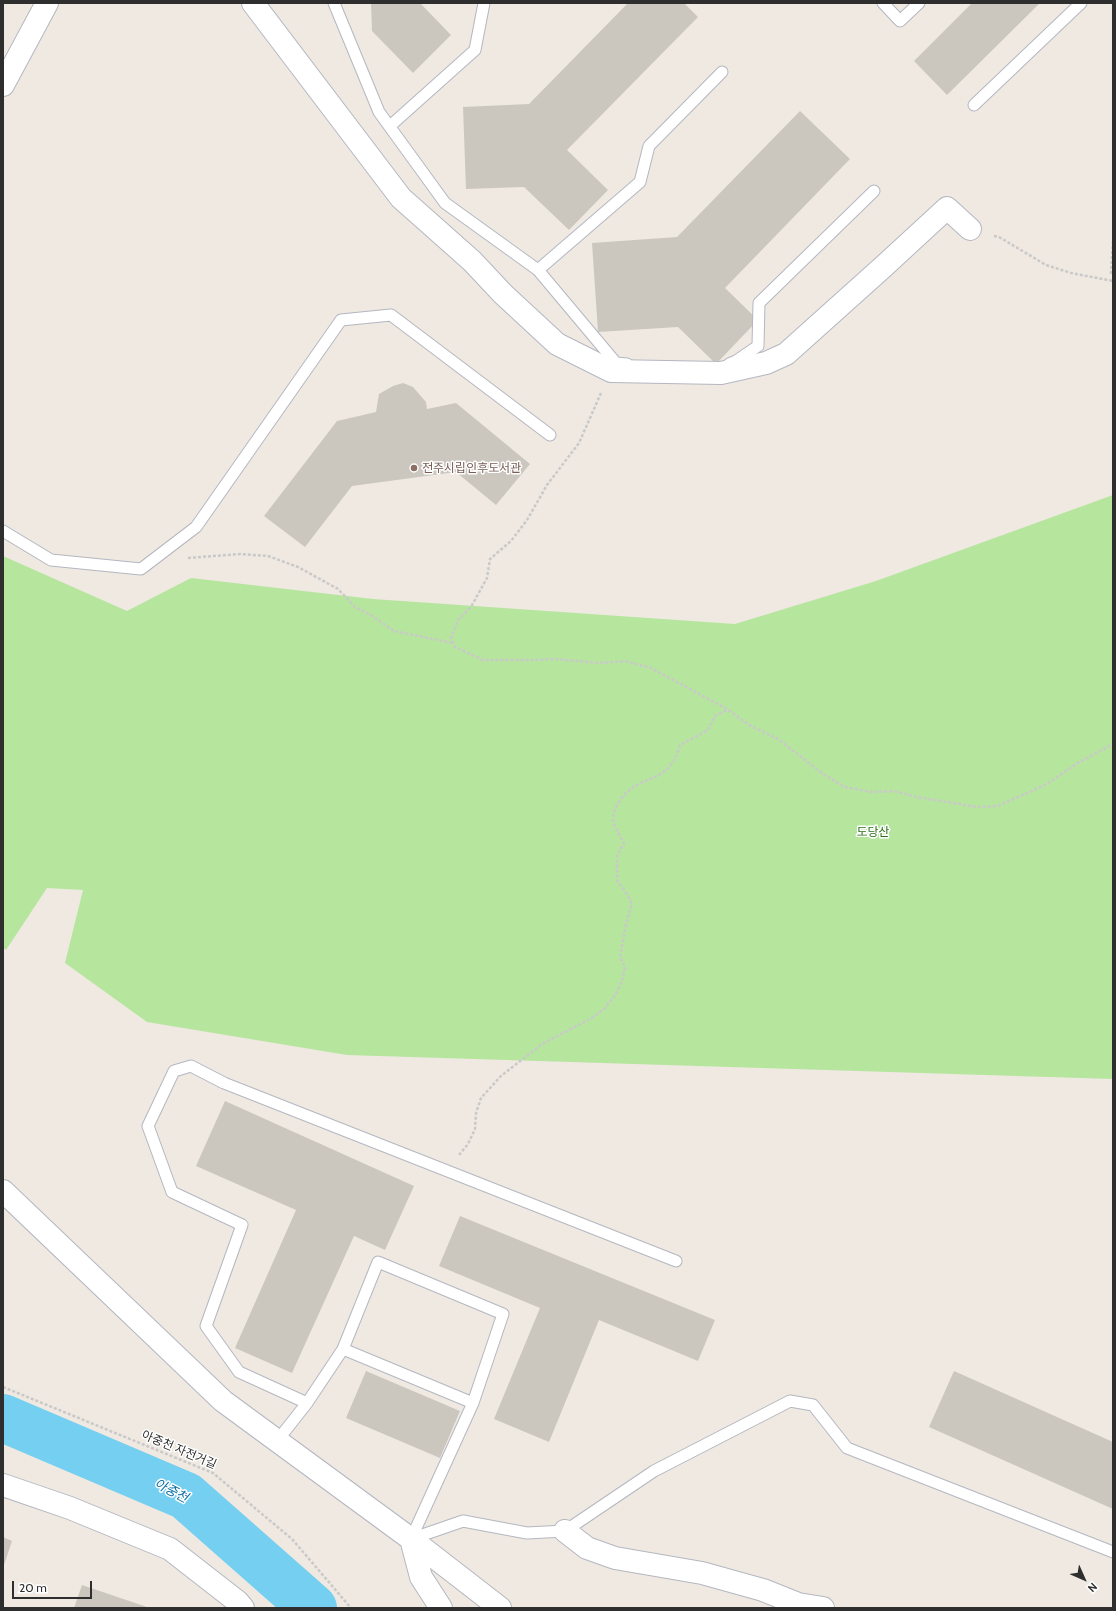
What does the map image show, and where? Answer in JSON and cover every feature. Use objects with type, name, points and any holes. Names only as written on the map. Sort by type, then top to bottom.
[{"type":"street","points":[[3,85],[47,3]]},
{"type":"street","points":[[254,3],[401,198],[472,261],[503,294],[557,344],[612,371],[721,373],[766,363],[786,354],[947,208],[970,229]]},
{"type":"street","points":[[3,1191],[223,1401],[411,1539],[500,1608]]},
{"type":"street","points":[[3,1485],[70,1508],[170,1549],[238,1602],[243,1608]]},
{"type":"street","points":[[565,1531],[587,1548],[615,1558],[702,1573],[763,1590],[798,1604],[823,1608]]},
{"type":"street","points":[[411,1539],[421,1577],[441,1608]]},
{"type":"lane","points":[[334,3],[379,112],[445,203],[538,270],[616,363],[717,368],[736,361],[758,346],[759,303],[874,192]]},
{"type":"lane","points":[[390,126],[475,50],[484,3]]},
{"type":"lane","points":[[883,3],[900,21],[919,3]]},
{"type":"lane","points":[[974,105],[1081,3]]},
{"type":"lane","points":[[538,270],[640,182],[649,146],[722,72]]},
{"type":"lane","points":[[3,531],[51,560],[141,569],[196,527],[341,320],[391,315],[550,435]]},
{"type":"lane","points":[[307,1403],[239,1372],[206,1326],[242,1225],[172,1192],[148,1126],[174,1071],[191,1066],[224,1082],[676,1261]]},
{"type":"lane","points":[[277,1441],[307,1403],[343,1349],[378,1262],[503,1314],[474,1403],[411,1539]]},
{"type":"lane","points":[[343,1349],[474,1403]]},
{"type":"lane","points":[[411,1539],[463,1521],[527,1533],[565,1531],[654,1471],[790,1401],[813,1405],[846,1448],[1113,1552]]},
{"type":"path","points":[[970,229],[1000,237],[1046,265],[1071,273],[1113,281]]},
{"type":"path","points":[[1113,242],[1111,274],[1113,275]]},
{"type":"path","points":[[619,371],[601,393],[579,443],[547,485],[527,520],[511,541],[490,559],[486,578],[471,607],[458,620],[451,638],[455,647],[483,660],[555,659],[599,663],[625,661],[652,668],[727,709],[748,725],[778,739],[823,774],[845,787],[872,792],[894,791],[917,797],[977,807],[998,806],[1047,784],[1076,764],[1113,744]]},
{"type":"path","points":[[160,555],[174,561],[198,556],[219,557],[240,554],[268,556],[298,567],[338,590],[355,607],[371,615],[394,631],[454,643]]},
{"type":"path","points":[[451,1172],[460,1153],[468,1144],[475,1129],[476,1113],[481,1098],[501,1076],[542,1044],[592,1018],[604,1009],[616,994],[623,978],[625,967],[620,957],[626,924],[632,904],[617,880],[618,856],[624,843],[614,825],[612,816],[618,802],[632,788],[654,778],[668,768],[678,752],[680,745],[708,730],[715,716],[727,709]]},
{"type":"path","name":"아중천 자전거길","points":[[3,1387],[213,1473],[292,1539],[351,1608]]},
{"type":"green space","name":"도당산","points":[[1113,495],[1113,1079],[347,1055],[147,1022],[65,963],[83,890],[47,888],[6,950],[3,948],[3,556],[127,611],[191,578],[373,599],[735,624],[876,581]]},
{"type":"building","points":[[371,3],[420,3],[451,35],[413,73],[372,31]]},
{"type":"building","points":[[628,3],[684,3],[698,17],[567,150],[608,190],[569,230],[524,187],[466,189],[463,107],[529,104]]},
{"type":"building","points":[[972,3],[1040,3],[947,95],[914,61]]},
{"type":"building","points":[[800,111],[850,159],[725,288],[758,320],[716,364],[678,327],[598,332],[592,243],[677,237]]},
{"type":"building","name":"전주시립인후도서관","points":[[403,383],[413,387],[426,402],[427,409],[456,403],[530,464],[496,505],[456,472],[352,486],[305,547],[264,516],[337,421],[376,412],[379,394],[393,386]]},
{"type":"building","points":[[225,1101],[414,1186],[385,1250],[354,1236],[292,1373],[235,1348],[296,1210],[196,1166]]},
{"type":"building","points":[[460,1216],[715,1320],[698,1361],[599,1320],[549,1442],[494,1419],[540,1308],[439,1266]]},
{"type":"building","points":[[366,1371],[460,1411],[440,1458],[346,1418]]},
{"type":"building","points":[[954,1371],[1113,1442],[1113,1509],[929,1427]]},
{"type":"building","points":[[3,1537],[12,1541],[3,1568]]},
{"type":"building","points":[[82,1585],[150,1608],[74,1608]]},
{"type":"waterway","name":"아중천","points":[[3,1418],[186,1496],[313,1608]]},
{"type":"place","name":"전주시립인후도서관","points":[[414,468]]}]
